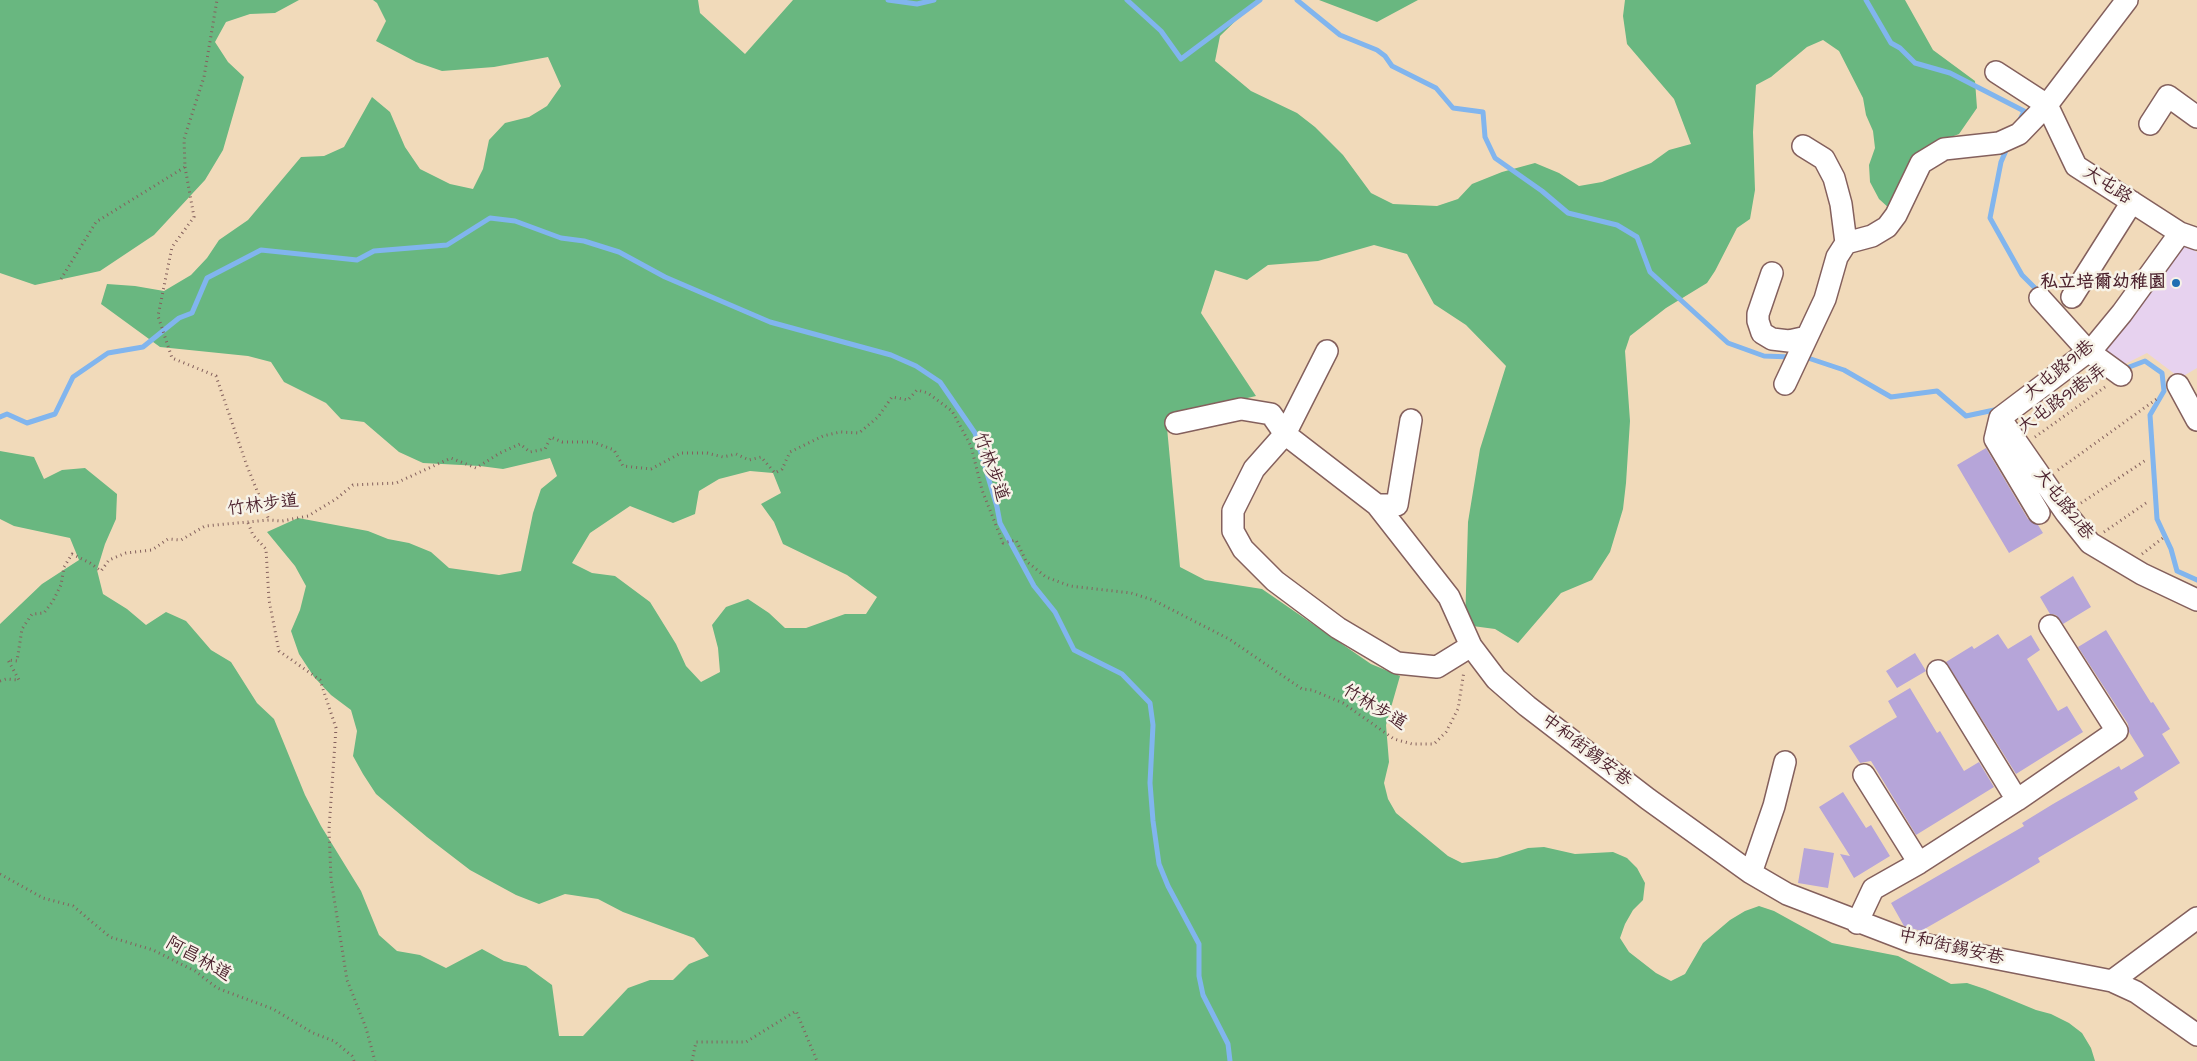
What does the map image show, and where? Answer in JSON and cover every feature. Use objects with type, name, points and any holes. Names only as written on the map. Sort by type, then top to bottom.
[{"type":"street","points":[[1846,243],[1872,236],[1887,227],[1896,215],[1921,163],[1944,149],[1999,143],[2019,134],[2047,105],[2127,0]]},
{"type":"street","points":[[1996,72],[2047,105]]},
{"type":"street","points":[[2150,124],[2168,96],[2197,117]]},
{"type":"street","name":"大屯路","points":[[2047,105],[2076,166],[2189,236]]},
{"type":"street","points":[[1785,384],[1825,299],[1837,257],[1846,243],[1841,204],[1834,178],[1824,159],[1803,146]]},
{"type":"street","points":[[2072,297],[2132,202]]},
{"type":"street","name":"大屯路91巷","points":[[2000,418],[2088,351],[2189,236]]},
{"type":"street","points":[[1772,273],[1758,314],[1762,333],[1772,339],[1789,341],[1807,337]]},
{"type":"street","points":[[2040,298],[2088,351],[2121,375]]},
{"type":"street","points":[[1326,351],[1285,434],[1254,469],[1232,511],[1234,531],[1243,549],[1275,581],[1338,628],[1397,663],[1438,667],[1470,646]]},
{"type":"street","points":[[2178,385],[2197,420]]},
{"type":"street","points":[[1176,423],[1241,410],[1270,414],[1285,434]]},
{"type":"street","points":[[2000,418],[1995,439],[2039,513]]},
{"type":"street","name":"大屯路21巷","points":[[2000,418],[2066,513],[2090,543],[2128,566],[2197,600]]},
{"type":"street","points":[[1377,505],[1397,505],[1412,420]]},
{"type":"street","name":"中和街錫安巷","points":[[1285,434],[1377,505],[1448,597],[1470,646],[1496,680],[1648,799],[1751,873],[1787,894],[1857,923],[1912,942],[2112,981],[2136,992],[2197,1035]]},
{"type":"street","points":[[1857,923],[1873,889],[1919,863],[2017,800],[2118,731],[2050,626]]},
{"type":"street","points":[[1938,671],[2017,800]]},
{"type":"street","points":[[1751,873],[1774,806],[1785,762]]},
{"type":"street","points":[[1864,775],[1919,863]]},
{"type":"street","points":[[2112,981],[2197,918]]},
{"type":"path","points":[[217,0],[204,77],[184,139],[185,167],[194,217],[172,247],[158,316],[172,358],[216,376],[247,466],[269,520]]},
{"type":"path","points":[[61,279],[96,222],[185,167]]},
{"type":"path","name":"大屯路91巷1弄","points":[[2021,448],[2121,375]]},
{"type":"path","name":"竹林步道","points":[[0,681],[6,678],[19,680],[8,660],[17,661],[22,629],[32,614],[44,613],[53,601],[61,585],[64,567],[72,554],[90,563],[101,572],[109,560],[126,553],[152,550],[168,539],[181,540],[204,526],[269,520],[282,521],[308,516],[336,499],[353,485],[396,483],[451,458],[476,468],[500,453],[520,444],[530,452],[545,449],[551,437],[562,442],[593,442],[614,450],[623,466],[651,469],[681,453],[707,453],[723,456],[736,454],[749,460],[761,457],[776,473],[782,469],[790,452],[823,436],[840,432],[859,433],[878,417],[892,397],[908,400],[917,390],[928,393],[952,411],[971,446],[982,490],[1003,543],[1016,540],[1026,560],[1046,577],[1070,586],[1131,593],[1153,600],[1229,639],[1302,689],[1312,690],[1343,703],[1394,739],[1412,744],[1434,744],[1446,732],[1458,709],[1470,646]]},
{"type":"path","points":[[2043,480],[2158,398]]},
{"type":"path","points":[[2066,513],[2146,460]]},
{"type":"path","points":[[2090,543],[2149,501]]},
{"type":"path","points":[[248,523],[253,535],[266,549],[269,600],[280,651],[320,680],[336,728],[329,829],[331,879],[347,980],[366,1028],[375,1061]]},
{"type":"path","points":[[2128,566],[2163,538]]},
{"type":"path","name":"阿昌林道","points":[[0,874],[43,898],[73,906],[110,937],[152,950],[195,971],[216,988],[273,1010],[313,1033],[334,1041],[352,1056],[354,1061]]},
{"type":"path","points":[[692,1061],[696,1042],[746,1042],[796,1011],[817,1061]]},
{"type":"shaded area","name":"私立培爾幼稚園","points":[[2183,244],[2197,252],[2197,368],[2180,378],[2147,353],[2125,364],[2112,361],[2101,350]]},
{"type":"green space","points":[[0,0],[299,0],[275,13],[250,14],[226,22],[215,42],[228,62],[244,77],[223,150],[205,180],[154,235],[100,271],[35,285],[0,273]]},
{"type":"green space","points":[[373,0],[698,0],[700,13],[745,54],[793,0],[1257,0],[1220,36],[1215,61],[1251,91],[1297,113],[1315,127],[1343,155],[1371,193],[1393,204],[1437,206],[1458,199],[1472,184],[1502,172],[1535,163],[1559,173],[1579,186],[1602,182],[1651,163],[1669,150],[1691,144],[1674,99],[1627,44],[1623,16],[1625,0],[1905,0],[1933,50],[1975,81],[1977,108],[1959,134],[1933,144],[1890,209],[1879,199],[1870,182],[1869,165],[1875,148],[1873,131],[1866,115],[1863,98],[1839,51],[1823,40],[1807,47],[1771,77],[1756,85],[1753,132],[1755,190],[1750,219],[1737,228],[1707,283],[1666,308],[1630,336],[1625,351],[1630,421],[1626,483],[1623,509],[1610,552],[1592,580],[1561,593],[1518,643],[1495,629],[1465,625],[1468,522],[1480,449],[1506,366],[1466,325],[1434,304],[1407,254],[1374,245],[1318,261],[1268,265],[1247,280],[1215,270],[1201,313],[1256,396],[1166,417],[1180,567],[1205,580],[1262,589],[1371,664],[1400,676],[1386,725],[1389,762],[1384,783],[1388,799],[1396,813],[1448,856],[1462,863],[1497,858],[1528,848],[1544,847],[1575,854],[1613,852],[1627,858],[1637,868],[1645,883],[1643,900],[1633,910],[1620,938],[1629,952],[1656,973],[1671,981],[1685,974],[1703,943],[1730,920],[1745,911],[1759,906],[1774,911],[1832,943],[1898,956],[1951,984],[1967,983],[2051,1014],[2069,1023],[2082,1033],[2091,1048],[2095,1061],[0,1061],[0,624],[42,584],[79,560],[70,538],[14,526],[0,519],[0,451],[34,457],[44,479],[62,470],[85,468],[117,494],[116,519],[105,544],[97,570],[103,594],[127,609],[146,625],[166,612],[186,621],[211,650],[231,662],[257,703],[274,719],[305,795],[321,826],[361,891],[379,935],[397,951],[420,955],[446,968],[482,949],[504,961],[526,966],[552,985],[559,1036],[583,1036],[628,988],[650,980],[673,980],[689,964],[709,956],[694,938],[623,912],[598,899],[565,894],[539,904],[516,895],[470,870],[427,837],[376,794],[353,756],[357,731],[351,710],[331,695],[314,677],[299,654],[291,631],[300,610],[306,586],[295,566],[267,532],[298,518],[368,531],[388,539],[409,543],[431,552],[449,568],[499,575],[521,571],[533,513],[541,489],[557,476],[550,458],[503,469],[423,463],[399,452],[364,422],[341,419],[326,403],[284,382],[271,362],[248,356],[160,347],[101,304],[107,284],[164,291],[191,275],[207,258],[219,240],[248,220],[301,157],[324,156],[344,147],[372,97],[390,112],[405,147],[420,169],[450,184],[473,189],[483,169],[489,140],[505,123],[529,117],[547,106],[561,86],[548,57],[494,67],[442,71],[416,62],[376,41],[386,21],[377,3]],"holes":[[[750,471],[773,473],[781,493],[761,504],[774,522],[783,544],[847,575],[877,597],[866,614],[845,614],[806,628],[785,628],[769,613],[748,599],[726,607],[712,625],[718,648],[720,672],[701,682],[686,666],[676,644],[650,602],[615,576],[592,573],[572,563],[590,533],[630,506],[673,523],[695,514],[699,491],[719,479]]]},
{"type":"green space","points":[[1319,0],[1418,0],[1377,22]]},
{"type":"building","points":[[1986,448],[2028,519],[2038,525],[2043,533],[2009,553],[1957,465]]},
{"type":"building","points":[[2073,576],[2091,607],[2063,624],[2056,615],[2050,614],[2040,597]]},
{"type":"building","points":[[2106,630],[2151,703],[2153,702],[2170,729],[2162,734],[2180,763],[2134,792],[2138,799],[2038,858],[2040,862],[2008,881],[1921,931],[1904,926],[1891,903],[2024,826],[2022,823],[2053,804],[2119,766],[2121,770],[2144,756],[2129,732],[2128,724],[2078,647]]},
{"type":"building","points":[[1998,634],[2008,649],[2031,635],[2040,650],[2027,659],[2058,711],[2067,706],[2083,732],[2016,774],[1946,662],[1972,646],[1974,649]]},
{"type":"building","points":[[1915,653],[1926,671],[1897,688],[1886,671]]},
{"type":"building","points":[[1910,688],[1937,733],[1940,731],[1964,771],[1979,762],[1994,787],[1916,835],[1871,761],[1860,763],[1849,746],[1897,717],[1888,701]]},
{"type":"building","points":[[1843,792],[1866,828],[1871,825],[1890,856],[1854,878],[1840,854],[1850,856],[1819,807]]},
{"type":"building","points":[[1804,848],[1834,853],[1828,888],[1798,883]]},
{"type":"waterway","points":[[888,0],[917,4],[934,0]]},
{"type":"waterway","points":[[1127,0],[1161,31],[1181,59],[1260,0]]},
{"type":"waterway","points":[[1297,0],[1340,35],[1377,50],[1385,56],[1392,66],[1436,88],[1453,108],[1483,112],[1485,137],[1495,158],[1542,191],[1568,213],[1617,225],[1637,237],[1650,272],[1728,343],[1764,356],[1791,357]]},
{"type":"waterway","points":[[1866,0],[1891,43],[1900,48],[1915,63],[1950,73],[2024,111],[2019,122]]},
{"type":"waterway","points":[[2008,146],[2001,162],[1990,218],[2022,275],[2039,292]]},
{"type":"waterway","points":[[0,417],[7,414],[27,423],[55,414],[73,377],[108,353],[143,347],[179,318],[192,313],[207,278],[261,250],[357,260],[374,251],[447,245],[490,218],[515,221],[561,238],[584,241],[619,252],[665,277],[770,322],[891,355],[916,366],[940,382],[975,433],[1000,523],[1034,586],[1055,612],[1074,650],[1122,674],[1150,703],[1153,725],[1150,783],[1159,864],[1168,886],[1199,944],[1199,976],[1203,995],[1228,1044],[1230,1061]]},
{"type":"waterway","points":[[1805,357],[1844,370],[1891,397],[1937,391],[1966,416],[1999,409]]},
{"type":"waterway","points":[[2124,369],[2145,361],[2162,373],[2164,391],[2150,415],[2157,519],[2171,549],[2177,571],[2197,580]]},
{"type":"place","name":"私立培爾幼稚園","points":[[2176,283]]}]
